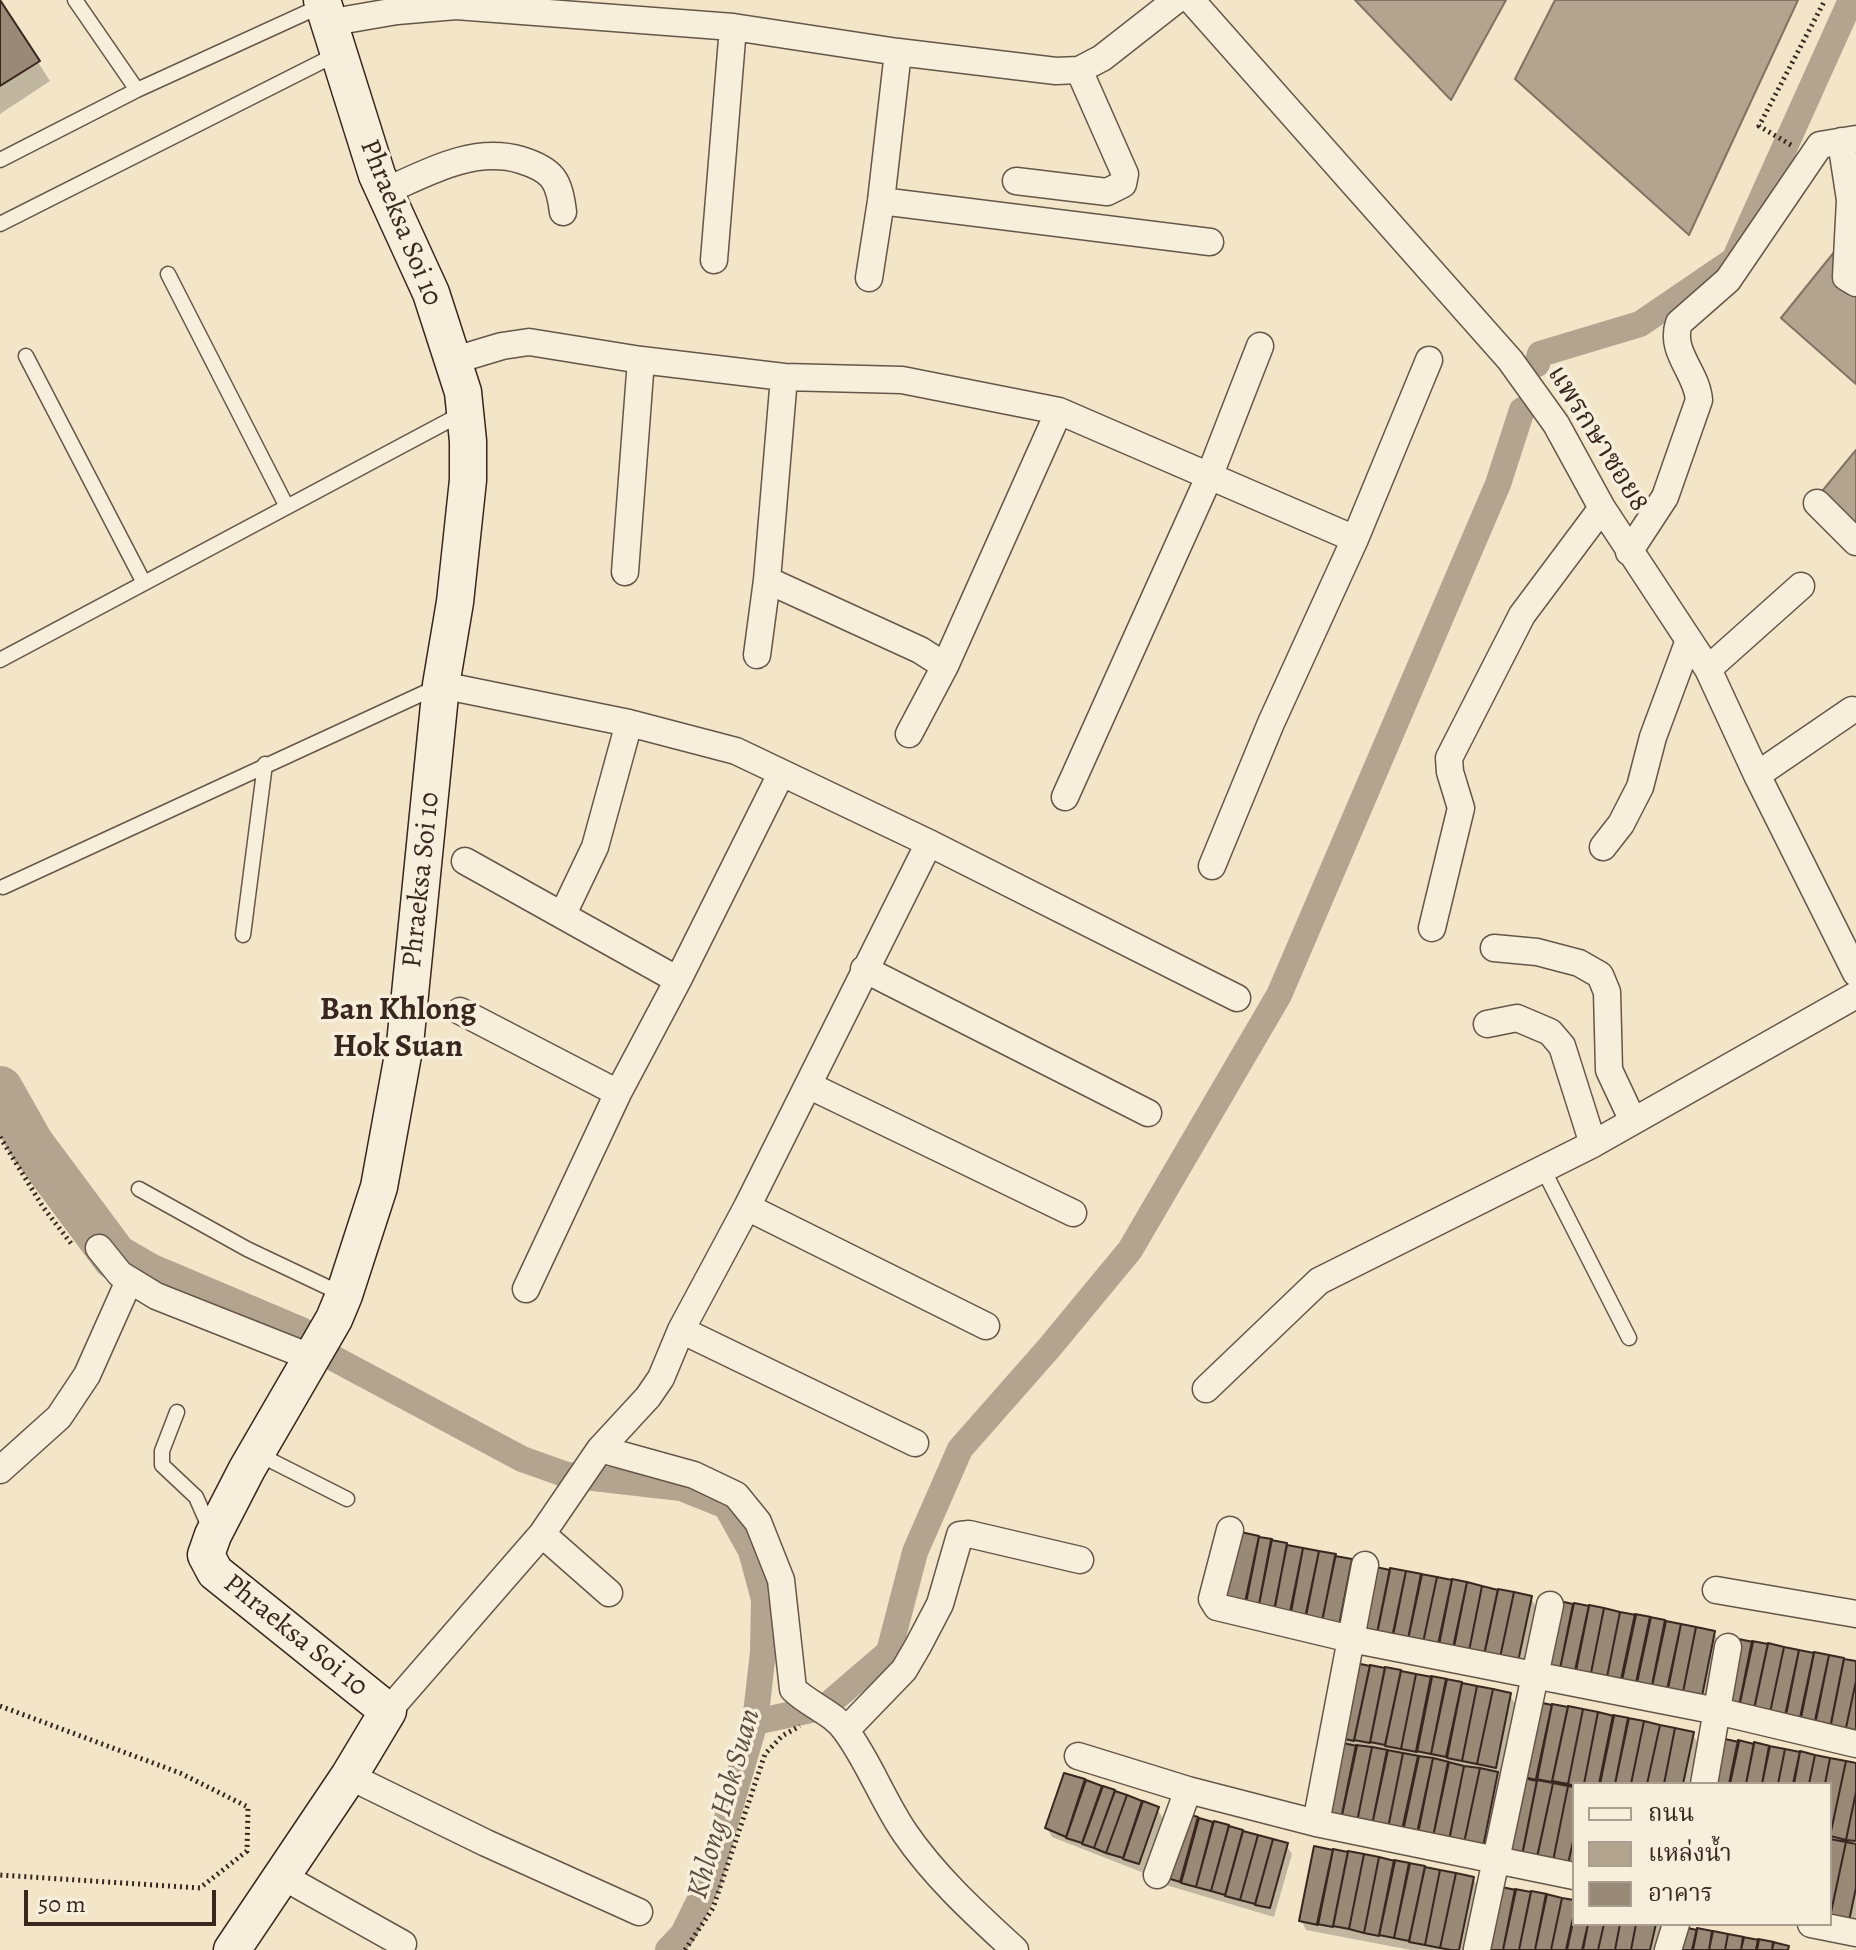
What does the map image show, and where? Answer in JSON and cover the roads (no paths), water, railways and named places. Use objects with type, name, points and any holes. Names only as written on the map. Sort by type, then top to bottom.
[{"type":"street","points":[[327,20],[456,6],[733,27],[898,52],[1056,71],[1079,70],[1102,58],[1176,0]]},
{"type":"street","name":"แพรกษาซอย8","points":[[1191,0],[1510,360],[1556,424],[1629,552],[1708,669],[1856,973]]},
{"type":"street","name":"Phraeksa Soi 10","points":[[232,1950],[349,1776],[388,1711],[215,1572],[206,1555],[213,1535],[256,1453],[334,1319],[379,1187],[405,1044],[441,685],[455,602],[468,480],[463,392],[431,293],[377,175],[327,20]]},
{"type":"street","points":[[714,260],[733,27]]},
{"type":"street","points":[[869,278],[898,52]]},
{"type":"street","points":[[1016,181],[1098,192],[1107,192],[1123,184],[1125,174],[1079,70]]},
{"type":"street","points":[[1629,552],[1665,497],[1699,400],[1698,384],[1676,346],[1679,323],[1728,280],[1820,145],[1849,140],[1853,198],[1846,277],[1856,283]]},
{"type":"street","points":[[386,191],[441,166],[479,156],[505,156],[537,165],[555,178],[563,212]]},
{"type":"street","points":[[881,201],[1210,242]]},
{"type":"street","points":[[452,361],[502,346],[529,342],[641,360],[784,377],[902,380],[1059,411],[1355,539]]},
{"type":"street","points":[[1065,797],[1209,477],[1260,346]]},
{"type":"street","points":[[625,572],[641,360]]},
{"type":"street","points":[[1212,866],[1271,723],[1355,539],[1429,360]]},
{"type":"street","points":[[757,655],[767,580],[784,377]]},
{"type":"street","points":[[909,734],[945,666],[1059,411]]},
{"type":"street","points":[[1817,503],[1856,542]]},
{"type":"street","points":[[1432,928],[1461,808],[1449,758],[1522,615],[1602,508]]},
{"type":"street","points":[[767,580],[920,650],[945,666]]},
{"type":"street","points":[[1708,669],[1801,586]]},
{"type":"street","points":[[1603,847],[1621,824],[1640,787],[1653,737],[1689,640]]},
{"type":"street","points":[[441,685],[629,723],[736,751],[929,843],[1237,998]]},
{"type":"street","points":[[1757,775],[1852,710]]},
{"type":"street","points":[[563,914],[595,847],[629,723]]},
{"type":"street","points":[[526,1289],[618,1093],[781,774]]},
{"type":"street","points":[[388,1711],[549,1525],[595,1454],[648,1397],[661,1378],[681,1330],[747,1207],[929,843]]},
{"type":"street","points":[[465,861],[678,980]]},
{"type":"street","points":[[1494,948],[1537,952],[1579,963],[1600,975],[1607,992],[1609,1070],[1633,1121]]},
{"type":"street","points":[[864,969],[1148,1113]]},
{"type":"street","points":[[1206,1389],[1319,1281],[1593,1144],[1856,995]]},
{"type":"street","points":[[460,1011],[618,1093]]},
{"type":"street","points":[[1487,1024],[1517,1018],[1550,1032],[1562,1046],[1593,1144]]},
{"type":"street","points":[[808,1085],[1073,1213]]},
{"type":"street","points":[[747,1207],[986,1326]]},
{"type":"street","points":[[89,1250],[129,1281],[156,1296],[310,1357]]},
{"type":"street","points":[[0,1470],[59,1417],[80,1386],[129,1281]]},
{"type":"street","points":[[681,1330],[915,1443]]},
{"type":"street","points":[[595,1454],[694,1475],[736,1495],[758,1522],[781,1580],[793,1689],[829,1723],[905,1833],[959,1898],[1015,1950]]},
{"type":"street","points":[[549,1525],[609,1593]]},
{"type":"street","points":[[1230,1530],[1212,1599],[1215,1606],[1351,1639],[1717,1711],[1856,1744]]},
{"type":"street","points":[[829,1723],[904,1670],[940,1604],[960,1535],[969,1534],[1080,1560]]},
{"type":"street","points":[[1316,1823],[1365,1565]]},
{"type":"street","points":[[1716,1590],[1856,1614]]},
{"type":"street","points":[[1477,1949],[1550,1605]]},
{"type":"street","points":[[1704,1782],[1728,1647]]},
{"type":"street","points":[[1078,1756],[1188,1790],[1316,1823],[1572,1876]]},
{"type":"street","points":[[349,1776],[486,1843],[639,1912]]},
{"type":"street","points":[[1157,1875],[1188,1790]]},
{"type":"street","points":[[282,1876],[403,1944]]},
{"type":"street","points":[[1668,1950],[1675,1926]]},
{"type":"street","points":[[1821,1926],[1856,1933]]},
{"type":"lane","points":[[75,0],[137,90]]},
{"type":"lane","points":[[0,160],[137,90],[327,20]]},
{"type":"lane","points":[[0,224],[327,20]]},
{"type":"lane","points":[[168,274],[287,507]]},
{"type":"lane","points":[[26,356],[144,583]]},
{"type":"lane","points":[[2,654],[144,583],[465,412]]},
{"type":"lane","points":[[3,887],[441,685]]},
{"type":"lane","points":[[243,935],[265,764]]},
{"type":"lane","points":[[1542,1167],[1629,1338]]},
{"type":"lane","points":[[139,1189],[247,1249],[344,1295]]},
{"type":"lane","points":[[177,1412],[162,1451],[162,1465],[196,1497],[213,1535]]},
{"type":"lane","points":[[256,1453],[347,1499]]},
{"type":"water","points":[[1355,0],[1506,0],[1451,100]]},
{"type":"water","points":[[1555,0],[1798,0],[1689,235],[1515,79]]},
{"type":"water","points":[[1856,225],[1856,384],[1781,318]]},
{"type":"water","points":[[1856,450],[1856,542],[1814,501]]},
{"type":"waterway","points":[[1537,364],[1540,354],[1640,324],[1734,260],[1851,0]]},
{"type":"waterway","points":[[755,1722],[825,1707],[889,1652],[915,1552],[960,1449],[1130,1250],[1279,995],[1498,484],[1522,410]]},
{"type":"waterway","name":"Khlong Hok Suan","points":[[0,1089],[31,1144],[115,1257],[148,1276],[297,1339]]},
{"type":"waterway","name":"Khlong Hok Suan","points":[[335,1359],[522,1459],[567,1475],[681,1488],[726,1506],[751,1551],[764,1599],[763,1652],[755,1722],[708,1883],[683,1934],[668,1950]]},
{"type":"district","name":"Ban Khlong Hok Suan","points":[[398,1030]]}]
